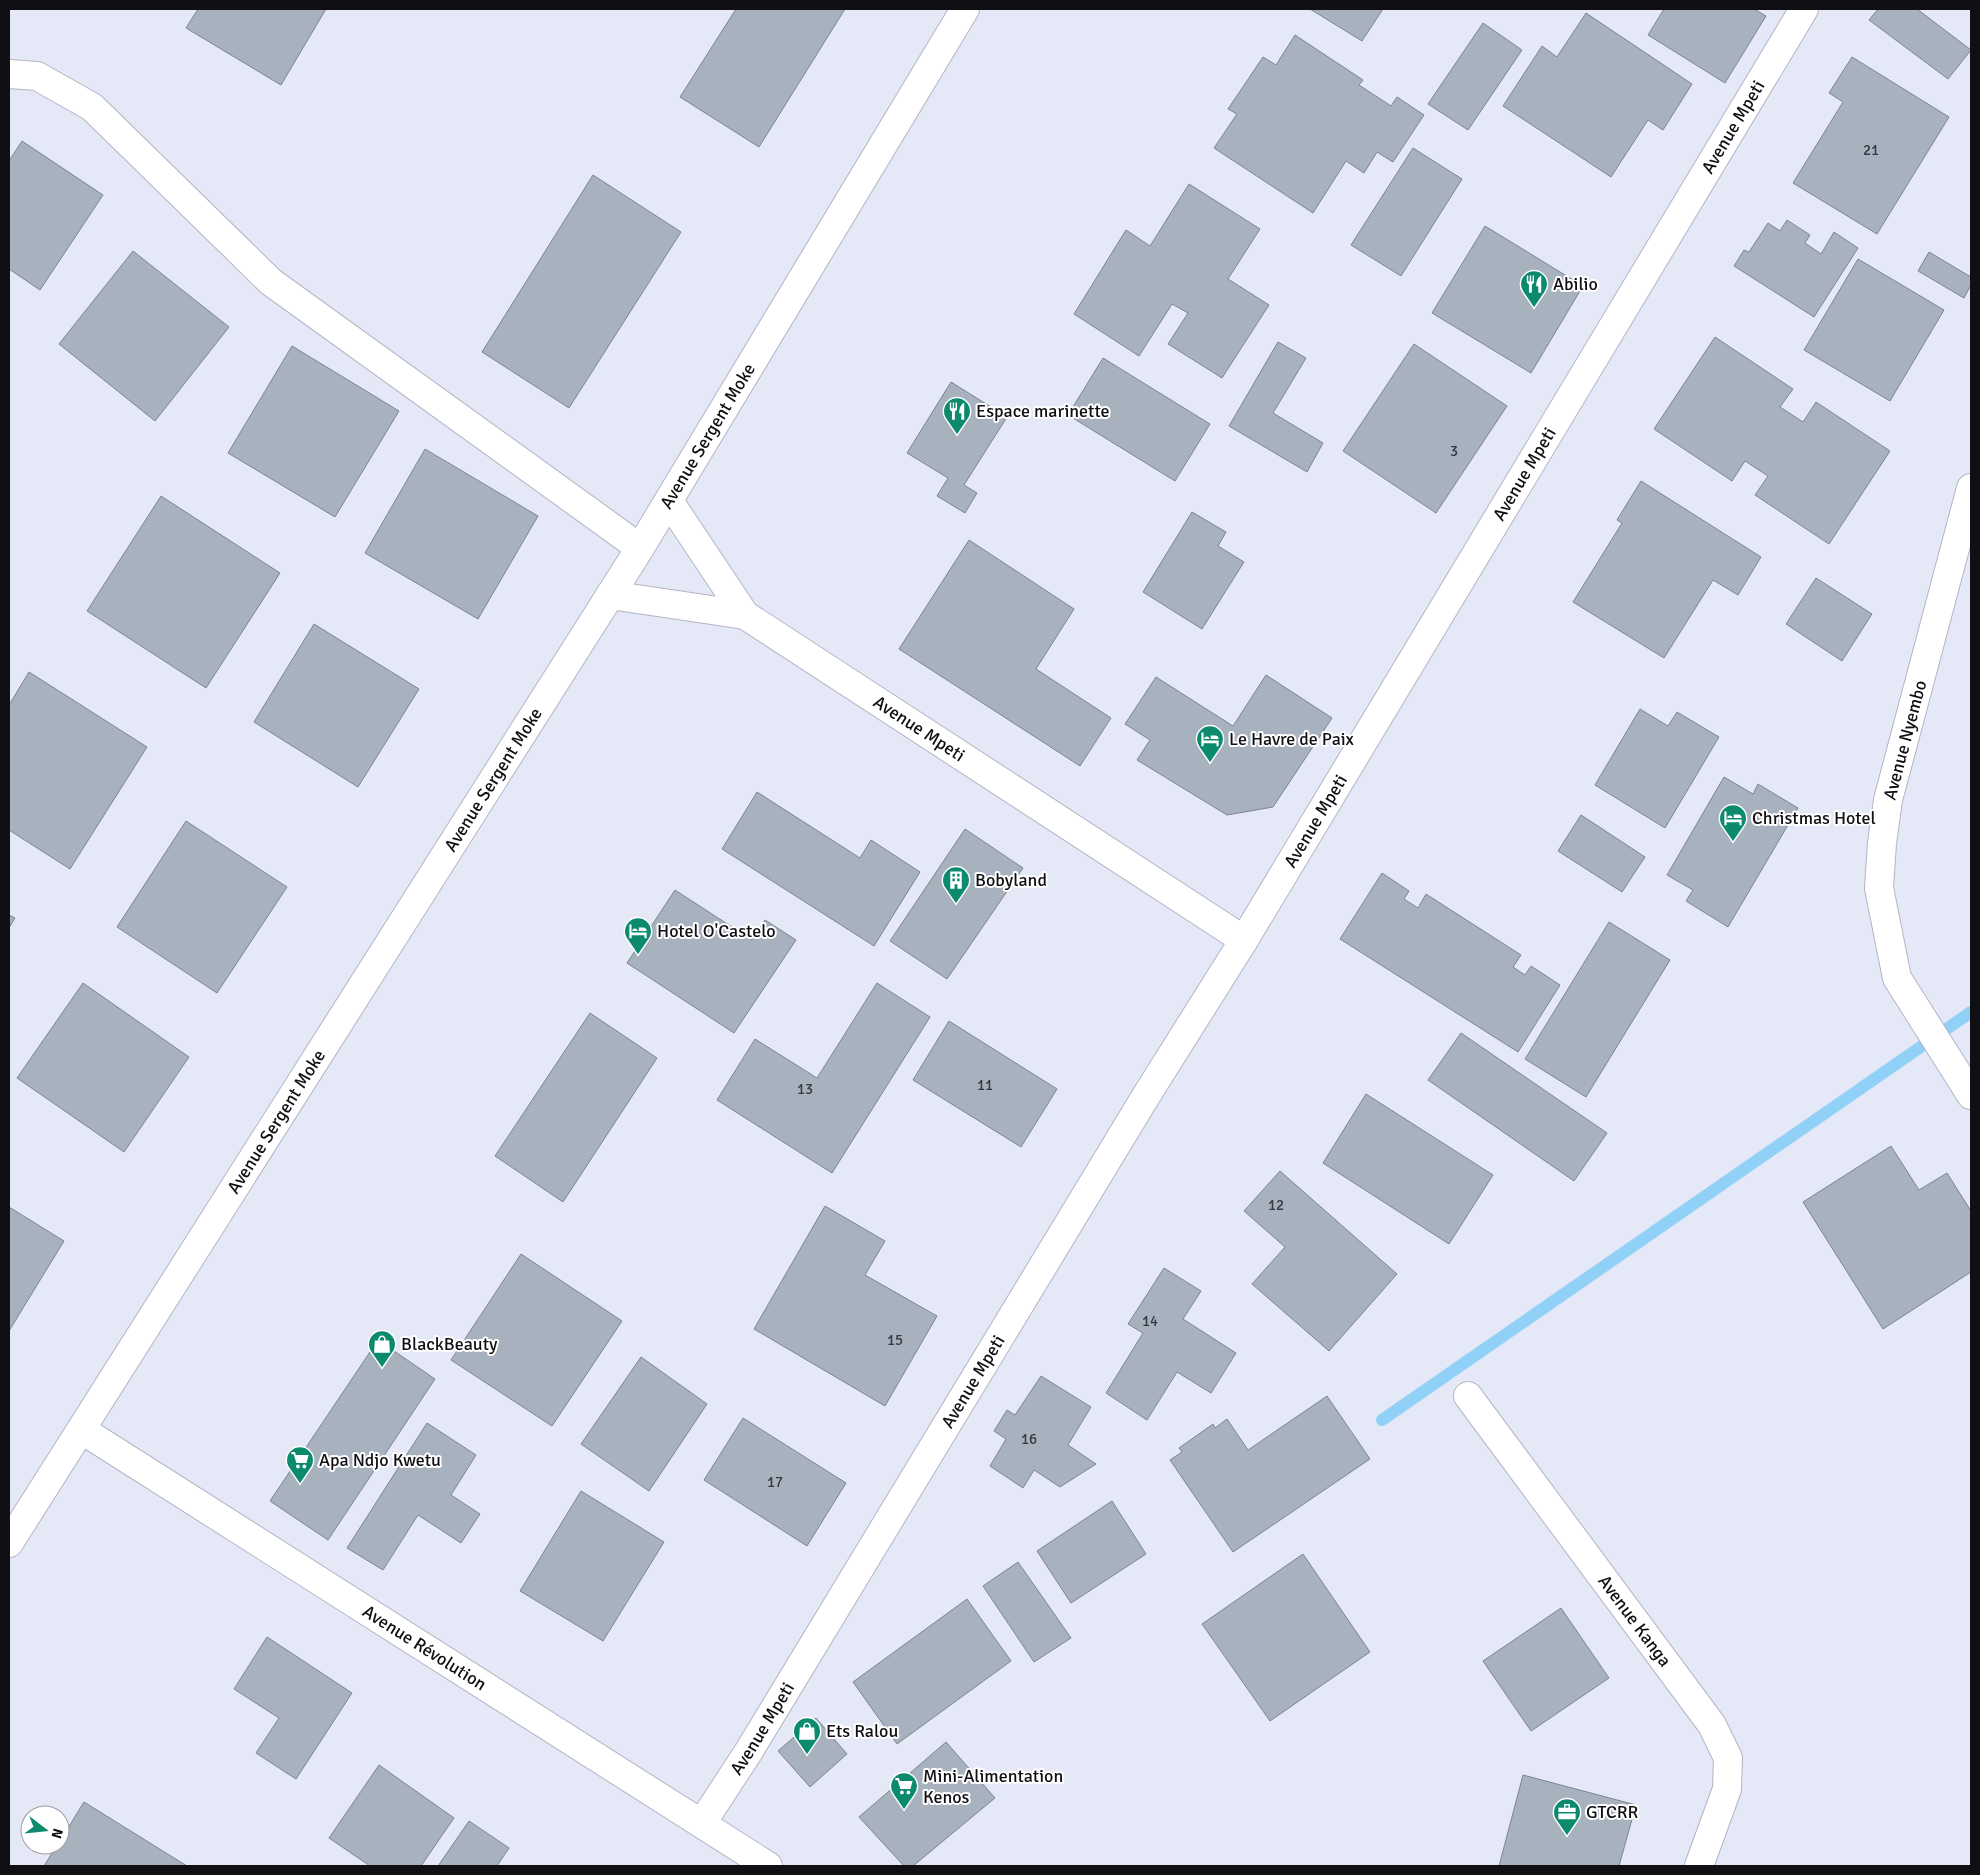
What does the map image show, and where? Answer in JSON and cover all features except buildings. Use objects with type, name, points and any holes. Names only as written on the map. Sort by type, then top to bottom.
[{"type":"street","name":"Avenue Sergent Moke","points":[[9,1543],[669,502],[965,9]]},
{"type":"street","name":"Avenue Mpeti","points":[[702,1823],[749,1751],[1141,1105],[1244,940],[1804,9]]},
{"type":"street","points":[[9,74],[37,76],[92,107],[270,282],[640,548]]},
{"type":"street","name":"Avenue Nyembo","points":[[1965,1085],[1897,978],[1879,888],[1882,843],[1887,809],[1971,488]]},
{"type":"street","name":"Avenue Mpeti","points":[[669,502],[745,615],[1244,940]]},
{"type":"street","name":"Avenue Mpeti","points":[[610,595],[745,615]]},
{"type":"street","name":"Avenue Kanga","points":[[1468,1396],[1712,1725],[1728,1758],[1727,1789],[1699,1866]]},
{"type":"street","name":"Avenue Révolution","points":[[82,1430],[702,1823],[755,1864]]},
{"type":"waterway","points":[[1382,1420],[1971,1012]]},
{"type":"place","name":"Abilio","points":[[1534,308]]},
{"type":"place","name":"Espace marinette","points":[[957,435]]},
{"type":"place","name":"Le Havre de Paix","points":[[1210,763]]},
{"type":"place","name":"Christmas Hotel","points":[[1733,842]]},
{"type":"place","name":"Bobyland","points":[[956,904]]},
{"type":"place","name":"Hotel O'Castelo","points":[[638,955]]},
{"type":"place","name":"BlackBeauty","points":[[382,1368]]},
{"type":"place","name":"Apa Ndjo Kwetu","points":[[300,1484]]},
{"type":"place","name":"Ets Ralou","points":[[807,1755]]},
{"type":"place","name":"Mini-Alimentation Kenos","points":[[904,1810]]},
{"type":"place","name":"GTCRR","points":[[1567,1836]]}]
